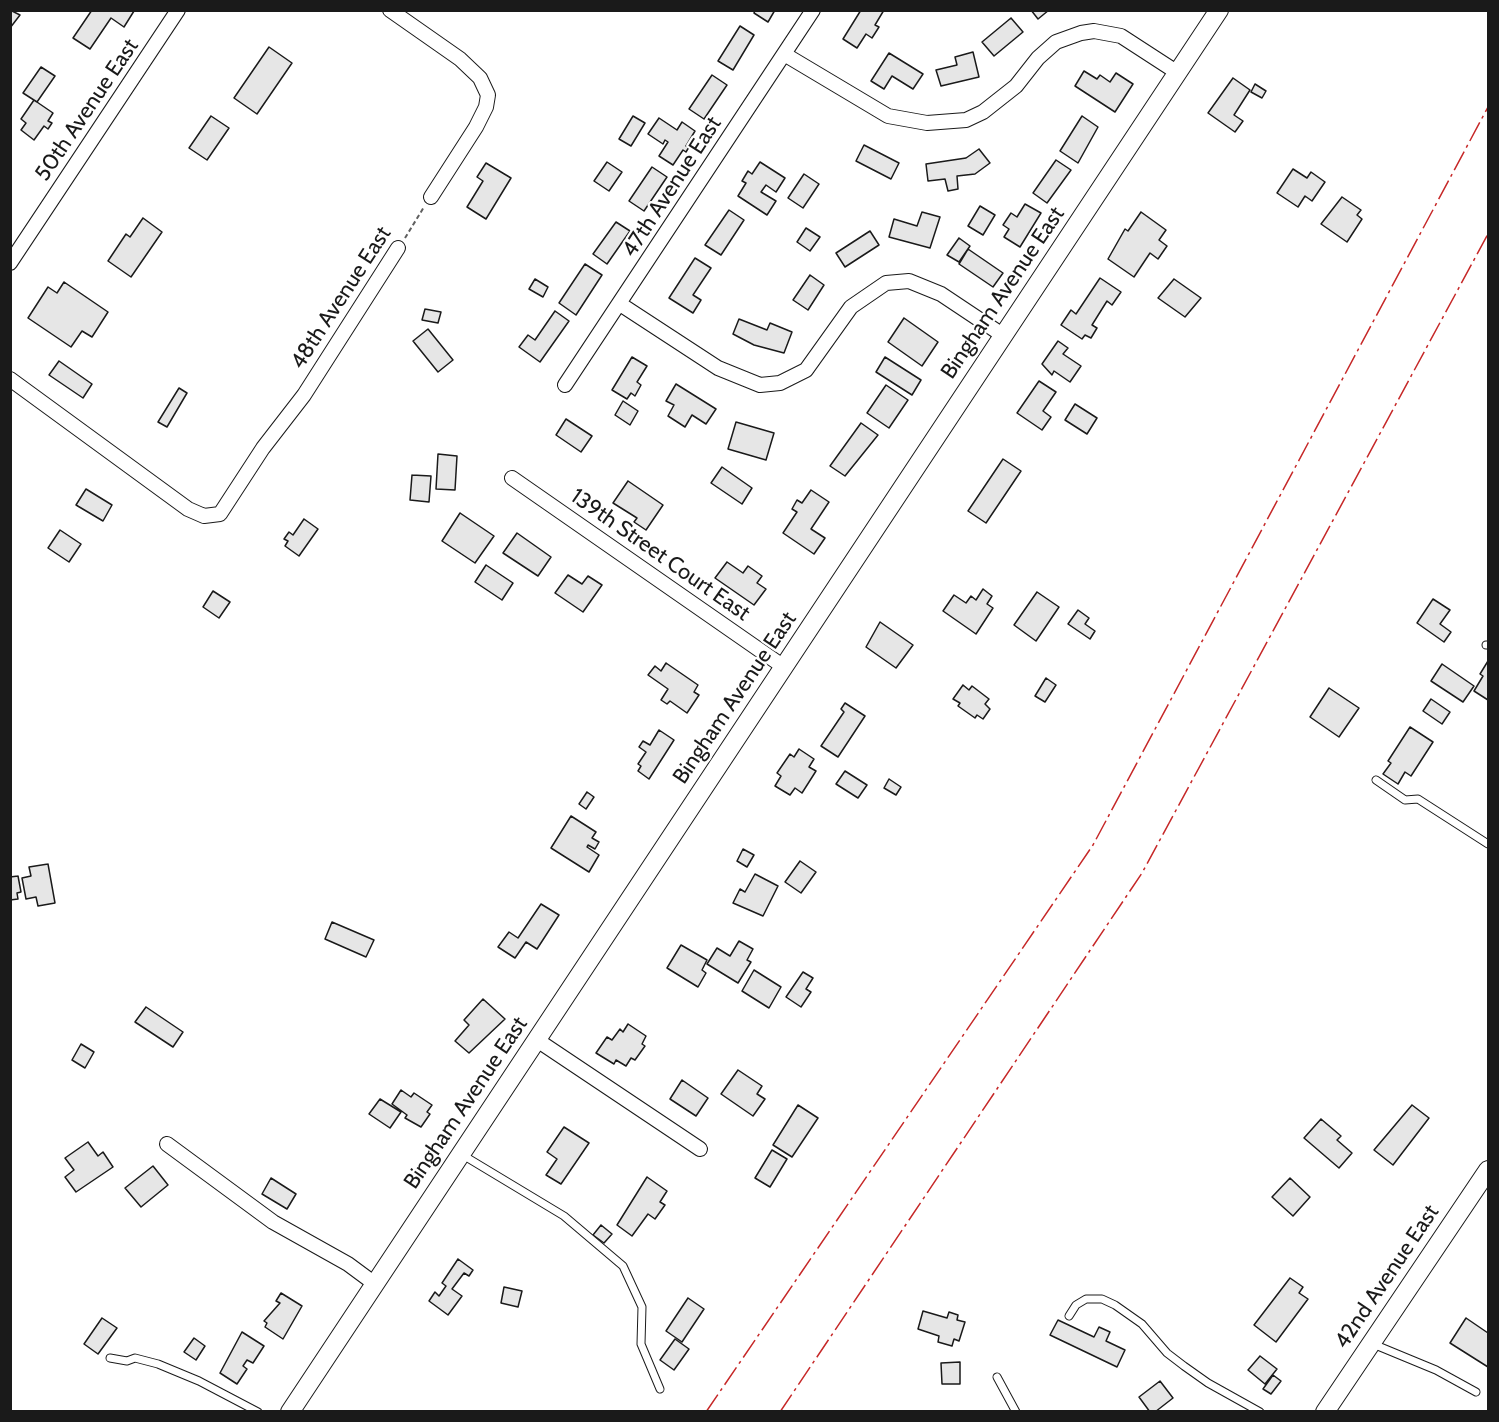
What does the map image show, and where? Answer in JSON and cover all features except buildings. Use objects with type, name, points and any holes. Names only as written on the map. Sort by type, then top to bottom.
[{"type":"street","name":"50th Avenue East","points":[[10,263],[178,10]]},
{"type":"street","points":[[390,10],[460,59],[480,78],[488,95],[486,108],[476,127],[431,197]]},
{"type":"street","name":"47th Avenue East","points":[[565,385],[813,10]]},
{"type":"street","name":"Bingham Avenue East","points":[[290,1412],[1219,10]]},
{"type":"street","points":[[784,54],[888,116],[927,123],[966,120],[983,112],[1016,86],[1038,58],[1056,42],[1081,33],[1094,31],[1121,36],[1178,73]]},
{"type":"street","name":"48th Avenue East","points":[[10,379],[188,510],[199,515],[219,514],[262,448],[304,395],[398,248]]},
{"type":"street","points":[[620,304],[718,368],[760,385],[780,383],[806,370],[851,307],[886,284],[909,281],[941,294],[1004,336]]},
{"type":"street","name":"139th Street Court East","points":[[512,478],[784,667]]},
{"type":"street","points":[[537,1040],[700,1149]]},
{"type":"street","points":[[167,1144],[273,1222],[348,1264],[375,1284]]},
{"type":"street","name":"42nd Avenue East","points":[[1325,1412],[1488,1170]]},
{"type":"lane","points":[[1376,780],[1405,800],[1418,799],[1488,844]]},
{"type":"lane","points":[[461,1154],[564,1216],[623,1266],[642,1307],[641,1344],[660,1389]]},
{"type":"lane","points":[[1069,1316],[1076,1305],[1086,1299],[1102,1299],[1116,1305],[1142,1324],[1167,1353],[1184,1366],[1208,1383],[1260,1412]]},
{"type":"lane","points":[[1371,1343],[1436,1370],[1476,1392]]},
{"type":"lane","points":[[110,1358],[127,1361],[135,1358],[158,1364],[199,1381],[258,1412]]},
{"type":"lane","points":[[997,1377],[1016,1412]]},
{"type":"path","name":"48th Avenue East","points":[[398,248],[431,197]]},
{"type":"power","points":[[706,1412],[1093,845],[1488,107]]},
{"type":"power","points":[[780,1412],[1142,873],[1488,234]]}]
